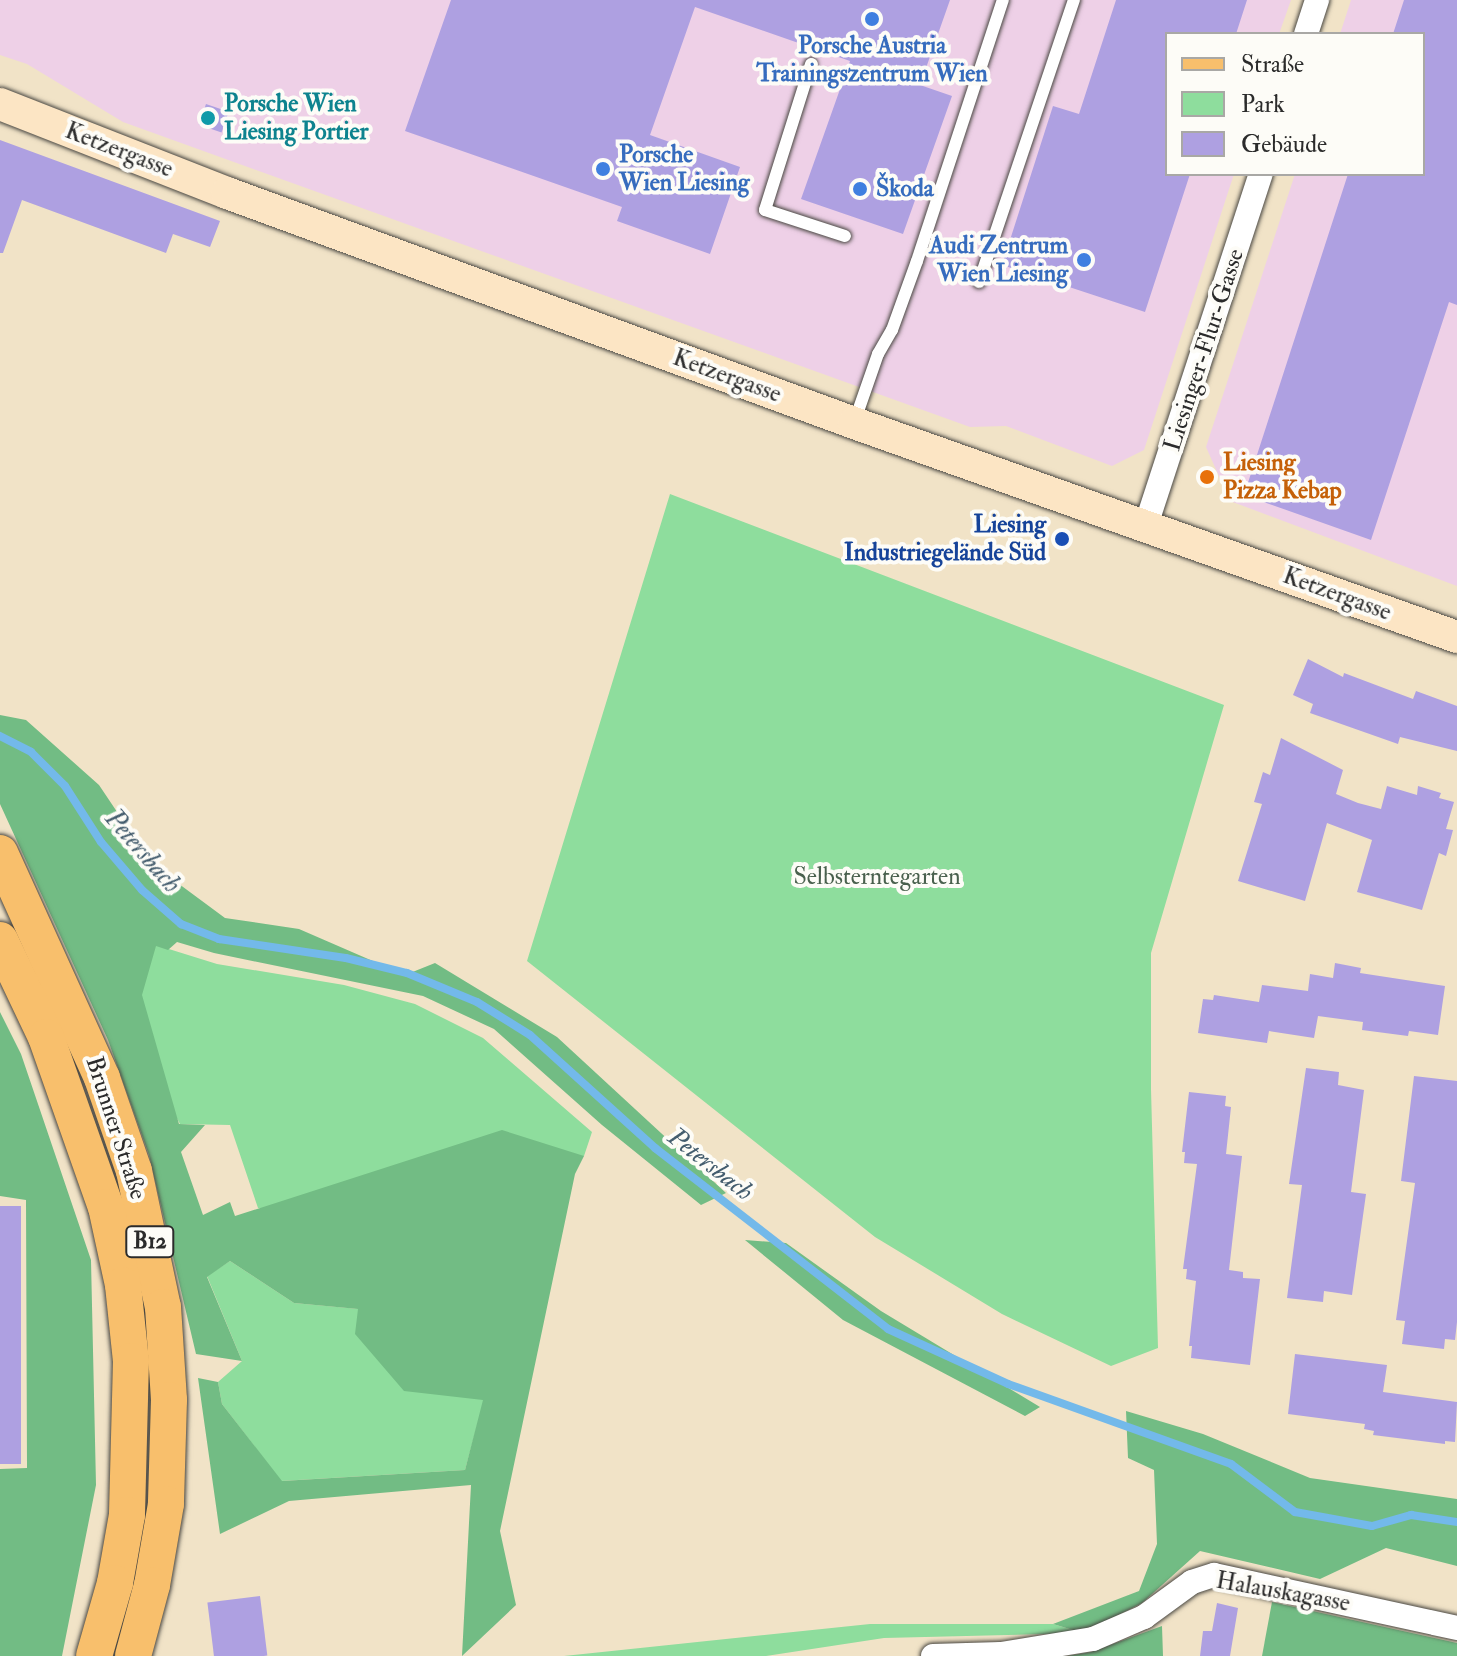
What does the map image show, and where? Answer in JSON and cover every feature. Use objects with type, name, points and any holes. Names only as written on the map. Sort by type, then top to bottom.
[{"type":"main road","name":"Ketzergasse","points":[[0,104],[227,193],[854,423],[1457,637]]},
{"type":"main road","name":"Brunner Straße","points":[[0,853],[102,1078],[134,1171],[163,1307],[169,1400],[166,1504],[152,1585],[133,1656]]},
{"type":"main road","name":"Brunner Straße","points":[[0,940],[46,1037],[101,1193],[123,1285],[131,1361],[127,1515],[115,1583],[94,1656]]},
{"type":"street","points":[[1307,32],[1317,0]]},
{"type":"street","name":"Liesinger-Flur-Gasse","points":[[1146,525],[1260,176]]},
{"type":"street","name":"Halauskagasse","points":[[933,1656],[1001,1654],[1093,1639],[1144,1617],[1192,1582],[1214,1575],[1457,1628]]},
{"type":"lane","points":[[854,423],[878,354],[892,330],[917,261],[1003,0]]},
{"type":"lane","points":[[979,282],[1074,0]]},
{"type":"lane","points":[[811,64],[765,210],[845,236]]},
{"type":"shaded area","points":[[0,0],[1291,0],[1280,32],[1165,32],[1165,176],[1233,176],[1144,450],[1112,466],[1006,426],[970,427],[123,122],[27,64],[0,55]]},
{"type":"shaded area","points":[[1351,0],[1457,0],[1457,586],[1230,501],[1206,447],[1294,176],[1425,176],[1425,32],[1341,32]]},
{"type":"green space","name":"Selbsterntegarten","points":[[670,494],[1224,705],[1151,953],[1151,1089],[1158,1348],[1111,1366],[1002,1314],[875,1237],[527,961]]},
{"type":"green space","points":[[0,715],[26,720],[99,785],[152,864],[225,918],[299,929],[405,975],[435,963],[557,1037],[726,1193],[701,1205],[602,1125],[494,1029],[423,996],[214,953],[177,942],[168,950],[156,946],[142,995],[179,1124],[205,1125],[181,1152],[203,1215],[230,1202],[235,1216],[502,1130],[584,1156],[575,1174],[500,1531],[516,1605],[462,1656],[471,1485],[289,1501],[220,1534],[198,1378],[218,1382],[222,1404],[282,1481],[465,1470],[483,1400],[404,1391],[355,1334],[358,1309],[294,1303],[230,1261],[207,1277],[242,1361],[196,1354],[149,1155],[108,1040],[0,804]]},
{"type":"green space","points":[[76,931],[156,945],[217,964],[344,985],[415,1004],[483,1038],[592,1132],[584,1156],[433,1209],[258,1208],[230,1125],[180,1124]]},
{"type":"green space","points":[[0,1012],[21,1054],[91,1260],[96,1485],[62,1656],[0,1656],[0,1469],[27,1468],[26,1200],[0,1196]]},
{"type":"green space","points":[[745,1240],[786,1243],[881,1311],[1040,1407],[1025,1416],[843,1320]]},
{"type":"green space","points":[[230,1261],[294,1303],[359,1309],[484,1400],[465,1470],[281,1481],[222,1404],[218,1382],[242,1361],[207,1276]]},
{"type":"green space","points":[[1126,1411],[1203,1434],[1310,1478],[1457,1499],[1457,1566],[1386,1548],[1320,1579],[1200,1551],[1142,1603],[1083,1633],[1053,1624],[1139,1591],[1157,1544],[1154,1470],[1128,1458]]},
{"type":"green space","points":[[1272,1602],[1457,1643],[1457,1656],[1262,1656]]},
{"type":"green space","points":[[870,1624],[1053,1624],[1083,1633],[884,1638],[766,1656],[564,1656]]},
{"type":"green space","points":[[1162,1626],[1163,1656],[1067,1656],[1091,1652]]},
{"type":"building","points":[[451,0],[950,0],[920,85],[952,96],[903,234],[801,199],[850,61],[695,7],[650,135],[740,167],[710,254],[617,221],[622,207],[405,131]]},
{"type":"building","points":[[1116,0],[1247,0],[1237,32],[1165,32],[1165,176],[1189,176],[1145,312],[1002,265],[1053,106],[1079,114]]},
{"type":"building","points":[[1404,0],[1457,0],[1457,305],[1449,302],[1371,540],[1244,495],[1347,176],[1425,176],[1425,32],[1394,32]]},
{"type":"building","name":"Porsche Wien Liesing Portier","points":[[206,104],[229,112],[222,133],[199,125]]},
{"type":"building","points":[[0,140],[220,221],[210,247],[173,234],[166,253],[22,200],[3,253],[0,253]]},
{"type":"building","points":[[1308,659],[1343,677],[1344,673],[1413,699],[1416,691],[1457,706],[1457,751],[1400,737],[1398,744],[1310,713],[1313,704],[1293,695]]},
{"type":"building","points":[[1281,738],[1343,770],[1336,794],[1358,803],[1381,809],[1387,786],[1417,795],[1418,786],[1441,793],[1439,798],[1454,802],[1446,829],[1453,830],[1446,856],[1439,853],[1422,910],[1357,892],[1372,840],[1327,823],[1305,901],[1238,881],[1262,804],[1254,802],[1263,772],[1270,775]]},
{"type":"building","points":[[1335,963],[1361,968],[1360,973],[1445,986],[1438,1035],[1409,1031],[1408,1036],[1362,1030],[1363,1022],[1318,1016],[1314,1038],[1269,1031],[1267,1043],[1198,1033],[1203,999],[1213,1000],[1214,995],[1259,1002],[1262,985],[1308,991],[1310,974],[1333,978]]},
{"type":"building","points":[[1306,1068],[1339,1072],[1338,1085],[1364,1090],[1351,1192],[1366,1194],[1352,1295],[1324,1291],[1323,1302],[1287,1298],[1302,1185],[1289,1184]]},
{"type":"building","points":[[1414,1076],[1457,1081],[1457,1322],[1455,1340],[1445,1339],[1444,1349],[1402,1344],[1405,1321],[1396,1320],[1415,1183],[1401,1181]]},
{"type":"building","points":[[1189,1092],[1226,1096],[1225,1106],[1231,1107],[1226,1154],[1242,1156],[1229,1270],[1243,1272],[1243,1278],[1260,1279],[1250,1365],[1191,1358],[1192,1346],[1189,1346],[1196,1281],[1186,1279],[1187,1269],[1183,1269],[1197,1164],[1184,1163],[1185,1152],[1182,1152]]},
{"type":"building","points":[[0,1206],[21,1206],[21,1464],[0,1464]]},
{"type":"building","points":[[1295,1354],[1387,1365],[1383,1392],[1457,1402],[1455,1442],[1445,1441],[1445,1444],[1373,1435],[1374,1431],[1364,1429],[1365,1424],[1288,1414]]},
{"type":"building","points":[[260,1596],[267,1656],[214,1656],[207,1602]]},
{"type":"building","points":[[1217,1603],[1238,1608],[1230,1656],[1200,1656],[1203,1631],[1212,1631]]},
{"type":"waterway","name":"Petersbach","points":[[0,736],[31,752],[65,786],[101,842],[142,890],[181,924],[219,939],[346,958],[407,973],[477,1002],[530,1035],[655,1148],[888,1329],[1008,1384],[1231,1464],[1295,1512],[1372,1526],[1411,1515],[1457,1522]]},
{"type":"place","name":"Porsche Austria Trainingszentrum Wien","points":[[872,19]]},
{"type":"place","name":"Porsche Wien Liesing Portier","points":[[208,118]]},
{"type":"place","name":"Porsche Wien Liesing","points":[[603,169]]},
{"type":"place","name":"Škoda","points":[[860,189]]},
{"type":"place","name":"Audi Zentrum Wien Liesing","points":[[1084,260]]},
{"type":"place","name":"Liesing Pizza Kebap","points":[[1207,477]]},
{"type":"place","name":"Liesing Industriegelände Süd","points":[[1062,539]]}]
